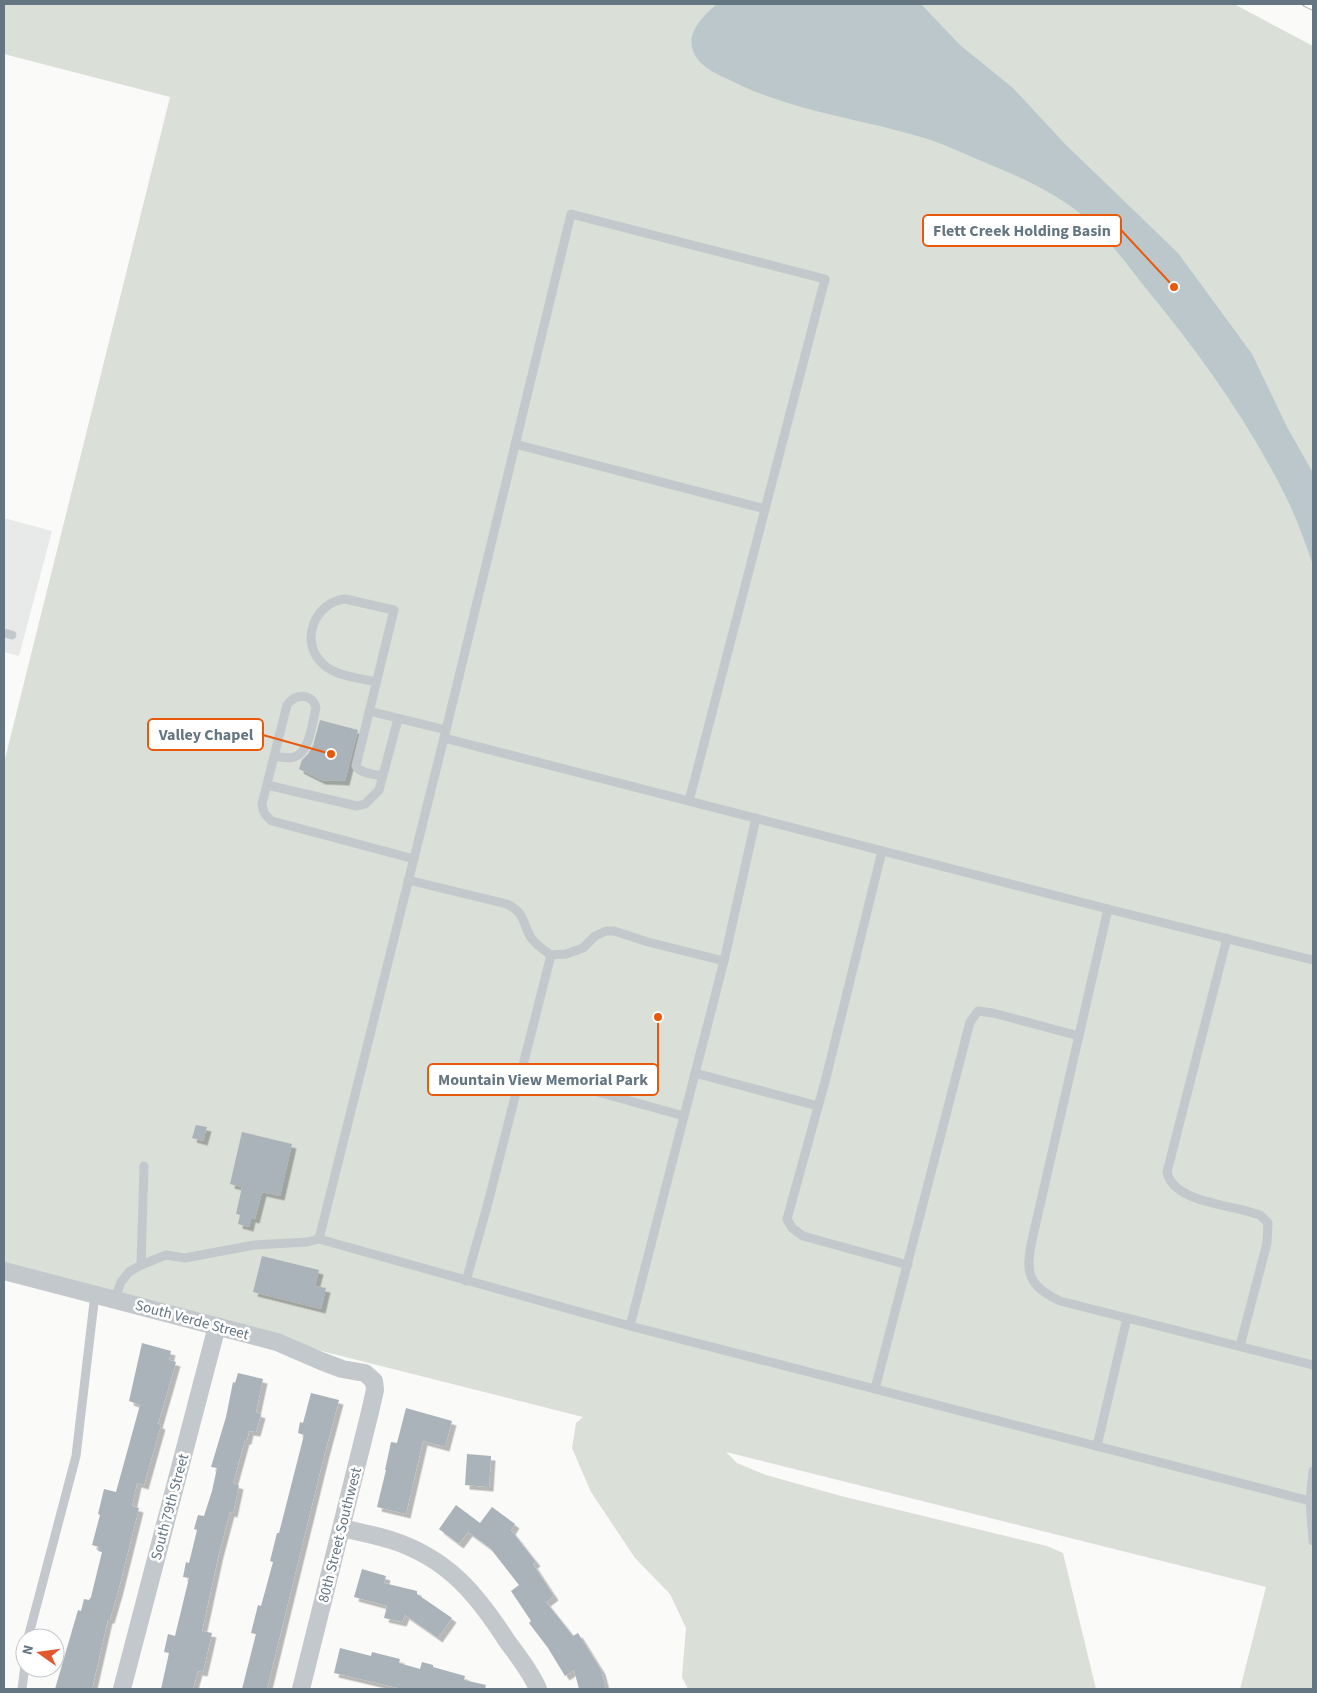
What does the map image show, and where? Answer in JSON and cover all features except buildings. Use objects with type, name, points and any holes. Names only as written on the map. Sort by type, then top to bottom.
[{"type":"street","name":"South Verde Street","points":[[4,1271],[277,1342],[342,1369],[365,1373],[374,1381]]},
{"type":"street","name":"South 79th Street","points":[[122,1689],[217,1326]]},
{"type":"street","name":"80th Street Southwest","points":[[301,1689],[375,1390],[374,1381]]},
{"type":"street","points":[[342,1528],[391,1540],[412,1548],[438,1562],[454,1574],[475,1594],[489,1612],[538,1689]]},
{"type":"lane","points":[[319,1239],[445,734],[571,214],[825,279],[689,801]]},
{"type":"lane","points":[[515,444],[765,509]]},
{"type":"lane","points":[[376,682],[330,670],[317,657],[312,643],[312,629],[319,613],[325,607],[338,600],[345,599],[394,610],[356,766],[358,770],[382,776]]},
{"type":"lane","points":[[274,756],[295,757],[305,749],[316,708],[310,698],[297,697],[291,699],[287,705],[274,756],[267,785],[262,804],[263,811],[272,821],[414,859]]},
{"type":"lane","points":[[369,711],[445,734],[689,801],[1313,960]]},
{"type":"lane","points":[[267,785],[357,806],[365,804],[379,790],[398,719]]},
{"type":"lane","points":[[630,1326],[724,961],[756,818]]},
{"type":"lane","points":[[882,851],[818,1106],[787,1219],[792,1228],[803,1236],[908,1265]]},
{"type":"lane","points":[[408,880],[507,904],[517,909],[523,916],[530,938],[551,955],[566,954],[583,948],[595,936],[606,931],[614,931],[648,942],[724,961]]},
{"type":"lane","points":[[1108,909],[1032,1240],[1028,1266],[1034,1283],[1048,1295],[1060,1301],[1313,1364]]},
{"type":"lane","points":[[1227,938],[1167,1172],[1171,1183],[1184,1192],[1201,1199],[1253,1213],[1260,1216],[1268,1224],[1267,1243],[1240,1346]]},
{"type":"lane","points":[[466,1281],[551,955]]},
{"type":"lane","points":[[875,1389],[970,1022],[978,1011],[993,1013],[1079,1036]]},
{"type":"lane","points":[[522,1071],[684,1116]]},
{"type":"lane","points":[[695,1073],[818,1106]]},
{"type":"lane","points":[[140,1265],[144,1166]]},
{"type":"lane","points":[[115,1300],[121,1282],[129,1272],[140,1265],[166,1255],[185,1258],[254,1244],[307,1242],[319,1239],[630,1326],[1310,1501]]},
{"type":"lane","points":[[31,1628],[76,1456],[95,1294]]},
{"type":"lane","points":[[1097,1446],[1128,1318]]},
{"type":"lane","points":[[1313,1470],[1310,1501],[1313,1541]]},
{"type":"shaded area","points":[[4,4],[1234,4],[1313,46],[1313,1689],[1240,1689],[1266,1587],[726,1452],[737,1463],[766,1475],[841,1496],[1047,1546],[1063,1553],[1096,1689],[688,1689],[682,1677],[686,1628],[670,1594],[635,1558],[591,1492],[572,1448],[576,1423],[583,1417],[4,1271],[4,763],[170,97],[4,54]]},
{"type":"shaded area","points":[[717,4],[921,4],[960,45],[1013,88],[1066,145],[1178,253],[1252,354],[1287,427],[1313,473],[1313,565],[1286,497],[1239,414],[1184,336],[1103,235],[1088,220],[1062,200],[1033,184],[941,144],[786,102],[742,86],[711,71],[695,55],[692,39],[694,31],[703,17]]},
{"type":"shaded area","points":[[4,518],[52,531],[19,656],[4,652]]},
{"type":"railway","points":[[1305,4],[1313,8]]},
{"type":"place","name":"Flett Creek Holding Basin","points":[[1174,287]]},
{"type":"place","name":"Valley Chapel","points":[[331,754]]},
{"type":"place","name":"Mountain View Memorial Park","points":[[658,1017]]}]
